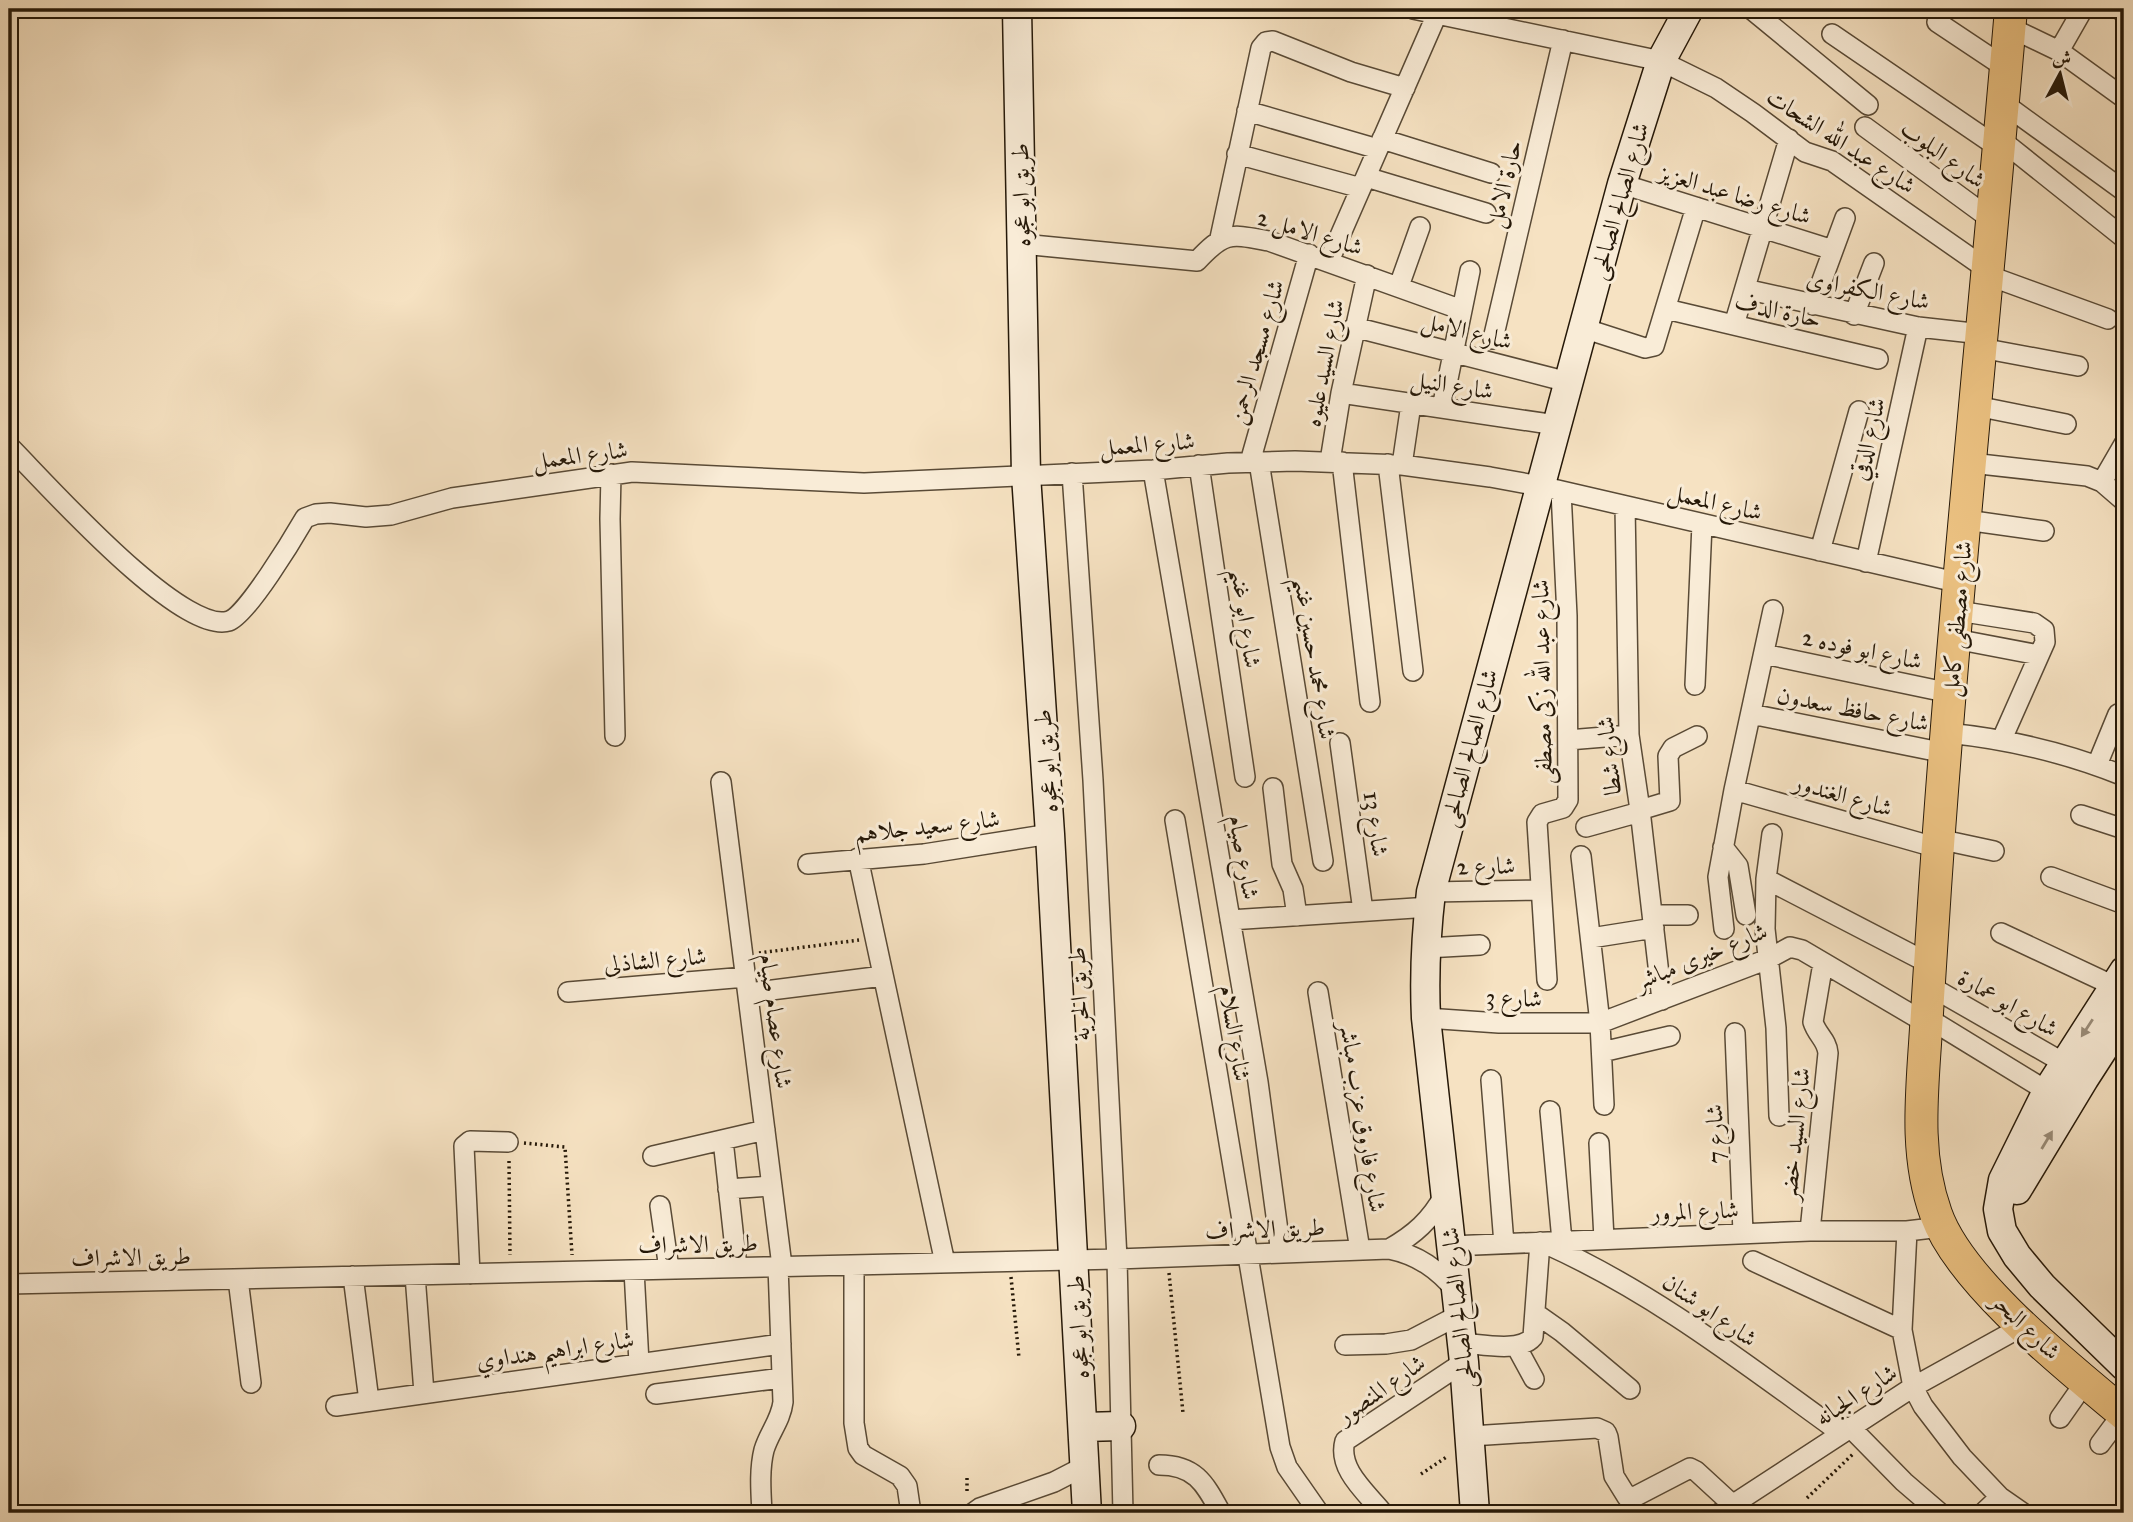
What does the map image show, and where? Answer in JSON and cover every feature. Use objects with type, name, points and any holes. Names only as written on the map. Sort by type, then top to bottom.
[{"type":"main road","name":"شارع مصطفى كامل","points":[[1941,1227],[1922,1162],[1921,1104],[1950,693],[2010,18]]},
{"type":"main road","name":"شارع البحر","points":[[1941,1227],[1968,1267],[2018,1321],[2124,1413]]},
{"type":"street","name":"طريق ابو عجوه","points":[[1017,9],[1026,475],[1050,834],[1087,1513]]},
{"type":"street","name":"شارع عبد الله الشحات","points":[[1413,9],[1437,14],[1474,15],[1563,40],[1661,61],[1717,88],[1805,152],[1832,161],[1988,273],[2108,319]]},
{"type":"street","name":"شارع الصالح الصالحى","points":[[1475,1513],[1463,1353],[1426,1018],[1426,948],[1430,899],[1550,489],[1556,425],[1622,184],[1661,61],[1689,9]]},
{"type":"street","points":[[1751,9],[1868,104]]},
{"type":"street","points":[[2059,51],[2083,9]]},
{"type":"street","points":[[2119,9],[2124,13]]},
{"type":"street","points":[[1329,261],[1437,14]]},
{"type":"street","points":[[2010,18],[2124,97]]},
{"type":"street","points":[[1937,22],[2006,68]]},
{"type":"street","points":[[1832,34],[1999,144],[2124,238]]},
{"type":"street","name":"حارة الامل","points":[[1493,339],[1563,40]]},
{"type":"street","points":[[1220,238],[1261,48],[1266,42],[1273,41],[1351,72],[1405,88]]},
{"type":"street","points":[[2003,103],[2124,191]]},
{"type":"street","points":[[1247,110],[1491,173]]},
{"type":"street","name":"شارع البلوب","points":[[1865,127],[1992,220]]},
{"type":"street","points":[[1734,325],[1788,139]]},
{"type":"street","points":[[1237,154],[1486,213]]},
{"type":"street","name":"شارع رضا عبد العزيز","points":[[1622,184],[1833,250]]},
{"type":"street","points":[[1583,328],[1648,349],[1656,343],[1696,207]]},
{"type":"street","points":[[1814,305],[1845,218]]},
{"type":"street","points":[[1399,286],[1420,227]]},
{"type":"street","name":"شارع الامل 2","points":[[1021,244],[1197,261],[1220,238],[1238,236],[1269,241],[1462,310]]},
{"type":"street","name":"شارع مسجد الرحمن","points":[[1255,462],[1308,254]]},
{"type":"street","points":[[1854,315],[1874,263]]},
{"type":"street","points":[[1442,408],[1469,271]]},
{"type":"street","name":"شارع السيد عليوه","points":[[1367,275],[1340,393],[1336,461],[1370,702]]},
{"type":"street","name":"شارع الكفراوى","points":[[1745,289],[1982,341],[2078,366]]},
{"type":"street","name":"حارة الدف","points":[[1666,309],[1878,359]]},
{"type":"street","name":"شارع الامل","points":[[1354,327],[1568,382]]},
{"type":"street","name":"شارع الدقي","points":[[1866,562],[1918,327]]},
{"type":"street","name":"شارع النيل","points":[[1340,393],[1556,425]]},
{"type":"street","points":[[1411,404],[1395,465],[1413,671]]},
{"type":"street","points":[[1976,406],[2066,424]]},
{"type":"street","points":[[1820,551],[1859,411]]},
{"type":"street","points":[[2102,482],[2124,444]]},
{"type":"street","name":"شارع المعمل","points":[[9,446],[105,544],[164,596],[211,621],[230,621],[237,616],[287,548],[305,518],[316,514],[366,517],[391,515],[452,498],[611,474],[655,473],[846,483],[1153,470],[1255,462],[1336,461],[1440,469],[1550,489],[1866,562],[1958,611]]},
{"type":"street","name":"شارع محمد حسين غنيم","points":[[1255,462],[1323,862]]},
{"type":"street","points":[[1971,463],[2071,473],[2102,482],[2124,501]]},
{"type":"street","name":"شارع ابو غنيم","points":[[1199,465],[1245,777]]},
{"type":"street","name":"شارع صيام","points":[[1153,470],[1258,1082],[1281,1253]]},
{"type":"street","name":"طريق الحرية","points":[[1072,473],[1093,780],[1117,1259],[1123,1513]]},
{"type":"street","points":[[611,474],[615,736]]},
{"type":"street","name":"شارع عبد الله زكى مصطفى","points":[[1547,979],[1537,822],[1542,814],[1563,808],[1568,800],[1567,616],[1550,489]]},
{"type":"street","name":"شارع شطا","points":[[1626,506],[1629,735],[1662,999]]},
{"type":"street","points":[[1966,520],[2044,531]]},
{"type":"street","points":[[1695,685],[1702,524]]},
{"type":"street","points":[[1724,929],[1718,877],[1773,610]]},
{"type":"street","points":[[1958,611],[2039,655]]},
{"type":"street","points":[[1958,611],[2040,625],[2046,636],[2002,739]]},
{"type":"street","name":"شارع ابو فوده 2","points":[[1764,654],[1950,693]]},
{"type":"street","name":"شارع حافظ سعدون","points":[[1751,713],[1946,743],[2002,739],[2050,750],[2124,776]]},
{"type":"street","points":[[2097,765],[2118,714]]},
{"type":"street","points":[[1568,740],[1629,735]]},
{"type":"street","points":[[1586,827],[1670,802],[1668,756],[1673,748],[1697,736]]},
{"type":"street","name":"شارع 13","points":[[1340,743],[1363,911]]},
{"type":"street","name":"شارع عصام صيام","points":[[721,782],[780,1266],[782,1411],[767,1441],[762,1460],[762,1513]]},
{"type":"street","points":[[1273,788],[1282,864],[1293,889],[1297,916]]},
{"type":"street","name":"شارع الغندور","points":[[1734,790],[1938,844],[1994,851]]},
{"type":"street","points":[[2081,815],[2124,829]]},
{"type":"street","name":"شارع السلام","points":[[1175,820],[1280,1447],[1287,1468],[1319,1513]]},
{"type":"street","name":"شارع سعيد جلاهم","points":[[808,864],[858,858],[885,859],[1050,834]]},
{"type":"street","points":[[1772,834],[1766,879],[1765,929],[1776,1028],[1779,1116]]},
{"type":"street","points":[[1723,847],[1738,866],[1746,915]]},
{"type":"street","points":[[1581,856],[1600,1023],[1604,1105]]},
{"type":"street","points":[[858,858],[945,1263]]},
{"type":"street","points":[[2051,877],[2124,904]]},
{"type":"street","name":"شارع ابو عمارة","points":[[1766,879],[1929,974],[2064,1063]]},
{"type":"street","name":"شارع 2","points":[[1230,920],[1363,911],[1430,899],[1541,890]]},
{"type":"street","points":[[1591,938],[1688,915]]},
{"type":"street","points":[[2001,933],[2119,979],[2047,1091],[2003,1180],[1998,1199],[1998,1219],[2008,1243],[2042,1286],[2124,1366]]},
{"type":"street","points":[[1426,948],[1480,946]]},
{"type":"street","name":"شارع خيرى مباشر","points":[[1600,1023],[1768,959],[1790,947],[1797,947],[2047,1091]]},
{"type":"street","name":"شارع السيد خضر","points":[[1810,1231],[1828,1054],[1825,1040],[1815,1029],[1813,1022],[1823,963]]},
{"type":"street","name":"شارع الشاذلى","points":[[568,992],[883,976]]},
{"type":"street","name":"شارع فاروق عزب مباشر","points":[[1318,992],[1360,1250]]},
{"type":"street","points":[[1998,1219],[2124,1017]]},
{"type":"street","name":"شارع 3","points":[[1426,1018],[1499,1023],[1600,1023]]},
{"type":"street","name":"شارع 7","points":[[1735,1032],[1743,1233]]},
{"type":"street","points":[[1602,1052],[1670,1036]]},
{"type":"street","points":[[1491,1080],[1504,1244]]},
{"type":"street","points":[[1463,1353],[1516,1346],[1528,1342],[1532,1337],[1548,1242],[1550,1111]]},
{"type":"street","points":[[653,1156],[765,1130]]},
{"type":"street","points":[[723,1140],[737,1267]]},
{"type":"street","points":[[470,1274],[464,1146],[470,1141],[508,1142]]},
{"type":"street","points":[[1600,1143],[1604,1239]]},
{"type":"street","points":[[728,1189],[772,1186]]},
{"type":"street","points":[[1389,1249],[1423,1227],[1445,1194]]},
{"type":"street","points":[[660,1206],[668,1269]]},
{"type":"street","name":"شارع المرور","points":[[1451,1246],[1743,1233],[1907,1231],[1941,1227]]},
{"type":"street","points":[[1907,1231],[1902,1330],[1913,1387],[1923,1406],[1962,1457],[2000,1497],[2023,1513]]},
{"type":"street","name":"شارع ابو شنان","points":[[1548,1242],[1669,1310],[1865,1442],[1940,1513]]},
{"type":"street","name":"طريق الاشراف","points":[[9,1284],[1117,1259],[1389,1249],[1420,1259],[1434,1268],[1458,1303]]},
{"type":"street","points":[[1753,1261],[1902,1330]]},
{"type":"street","points":[[854,1265],[854,1423],[858,1448],[863,1455],[900,1476],[907,1486],[911,1513]]},
{"type":"street","points":[[634,1270],[639,1363]]},
{"type":"street","points":[[415,1275],[424,1393]]},
{"type":"street","points":[[353,1276],[369,1401]]},
{"type":"street","points":[[238,1279],[251,1383]]},
{"type":"street","points":[[2018,1321],[2042,1286]]},
{"type":"street","points":[[1345,1345],[1387,1344],[1411,1340],[1458,1303]]},
{"type":"street","points":[[1535,1313],[1630,1389]]},
{"type":"street","name":"شارع الجبانه","points":[[1726,1509],[2018,1321]]},
{"type":"street","name":"شارع ابراهيم هنداوي","points":[[336,1406],[781,1344]]},
{"type":"street","points":[[1516,1346],[1534,1379]]},
{"type":"street","name":"شارع المنصور","points":[[1383,1513],[1345,1466],[1345,1441],[1463,1353]]},
{"type":"street","points":[[656,1394],[782,1378]]},
{"type":"street","points":[[2060,1418],[2086,1381]]},
{"type":"street","points":[[2100,1444],[2124,1413]]},
{"type":"street","points":[[1084,1427],[1121,1426]]},
{"type":"street","points":[[1471,1438],[1597,1428],[1606,1432],[1614,1476],[1627,1497],[1636,1496],[1690,1468],[1696,1471],[1726,1509]]},
{"type":"street","points":[[1159,1465],[1188,1469],[1201,1479],[1221,1513]]},
{"type":"street","points":[[973,1513],[980,1508],[1054,1482],[1086,1466]]},
{"type":"street","points":[[1983,1513],[2000,1497]]},
{"type":"path","points":[[743,955],[875,938]]},
{"type":"path","points":[[510,1273],[508,1142],[565,1147],[573,1271]]},
{"type":"path","points":[[1167,1257],[1183,1413]]},
{"type":"path","points":[[1009,1261],[1019,1358]]},
{"type":"path","points":[[1421,1474],[1471,1438]]},
{"type":"path","points":[[1807,1498],[1865,1442]]}]
